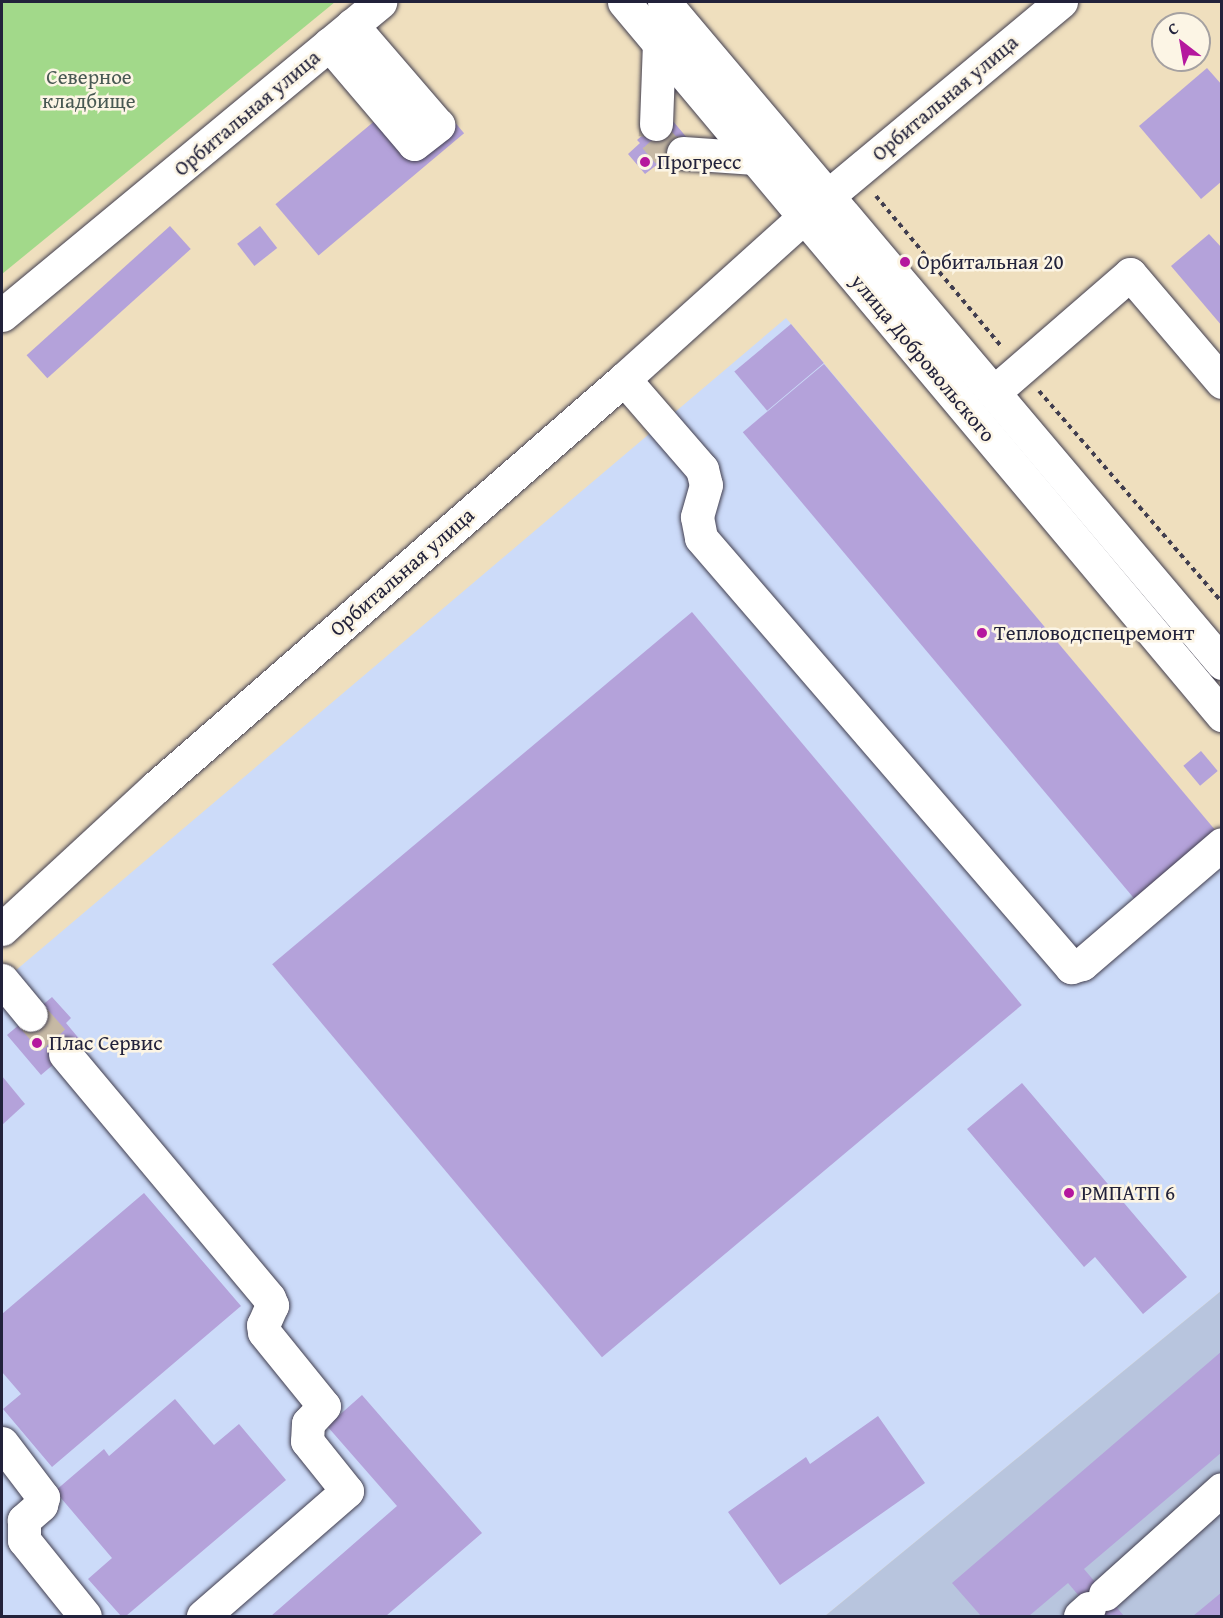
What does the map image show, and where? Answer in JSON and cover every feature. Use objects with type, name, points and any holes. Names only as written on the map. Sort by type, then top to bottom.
[{"type":"street","name":"Орбитальная улица","points":[[2,315],[380,2]]},
{"type":"street","name":"улица Добровольского","points":[[624,2],[1221,715]]},
{"type":"street","name":"улица Добровольского","points":[[664,2],[829,195],[1221,663]]},
{"type":"street","name":"Орбитальная улица","points":[[829,195],[1061,2]]},
{"type":"street","points":[[656,124],[659,44]]},
{"type":"street","points":[[683,153],[755,158]]},
{"type":"street","name":"Орбитальная улица","points":[[2,929],[156,787],[624,379],[804,217]]},
{"type":"street","points":[[994,392],[1130,274],[1221,382]]},
{"type":"street","points":[[624,379],[702,470],[706,485],[697,517],[701,538],[1071,967],[1082,964],[1221,844]]},
{"type":"street","points":[[2,980],[32,1015]]},
{"type":"street","points":[[65,1054],[268,1298],[272,1305],[263,1325],[264,1332],[324,1406],[308,1423],[307,1441],[347,1491],[203,1617]]},
{"type":"street","points":[[2,1443],[43,1497],[41,1505],[24,1520],[24,1540],[85,1617]]},
{"type":"street","points":[[1091,1606],[1221,1489]]},
{"type":"shaded area","points":[[786,318],[1221,838],[1221,1291],[825,1616],[2,1616],[2,982]]},
{"type":"shaded area","points":[[1221,1291],[1221,1616],[825,1616]]},
{"type":"green space","name":"Северное кладбище","points":[[2,2],[335,2],[2,274]]},
{"type":"building","points":[[1202,72],[1211,72],[1222,85],[1222,181],[1201,199],[1139,126]]},
{"type":"building","points":[[421,82],[464,133],[319,255],[275,204]]},
{"type":"building","points":[[667,114],[693,145],[663,170],[658,164],[645,174],[628,154],[640,143],[637,140]]},
{"type":"building","points":[[170,226],[191,249],[47,378],[27,355]]},
{"type":"building","points":[[260,226],[277,248],[254,266],[237,244]]},
{"type":"building","points":[[1209,234],[1222,248],[1222,326],[1171,266]]},
{"type":"building","points":[[791,324],[824,363],[767,411],[734,372]]},
{"type":"building","name":"Тепловодспецремонт","points":[[824,364],[1219,835],[1138,903],[743,432]]},
{"type":"building","points":[[692,612],[1022,1005],[602,1357],[272,964]]},
{"type":"building","points":[[1201,751],[1218,771],[1200,786],[1183,766]]},
{"type":"building","points":[[52,997],[71,1018],[66,1023],[81,1041],[41,1075],[7,1035]]},
{"type":"building","points":[[2,1076],[25,1104],[2,1125]]},
{"type":"building","name":"РМПАТП 6","points":[[1022,1083],[1187,1277],[1143,1314],[1095,1257],[1084,1267],[967,1129]]},
{"type":"building","points":[[144,1193],[241,1306],[52,1467],[3,1409],[21,1394],[2,1372],[2,1314]]},
{"type":"building","points":[[1222,1351],[1222,1452],[1084,1569],[1124,1616],[1096,1616],[1068,1583],[1029,1616],[981,1616],[952,1583]]},
{"type":"building","points":[[362,1395],[482,1533],[386,1616],[271,1616],[397,1506],[327,1426]]},
{"type":"building","points":[[175,1399],[214,1445],[239,1424],[286,1480],[126,1616],[121,1616],[88,1579],[112,1558],[55,1491],[104,1449],[109,1456]]},
{"type":"building","points":[[878,1416],[925,1483],[780,1585],[728,1512],[806,1457],[810,1464]]},
{"type":"building","points":[[1222,1592],[1222,1616],[1193,1616]]},
{"type":"tunnel","points":[[656,124],[655,137],[668,152],[683,153]]},
{"type":"tunnel","points":[[31,1015],[65,1054]]},
{"type":"place","name":"Прогресс","points":[[645,162]]},
{"type":"place","name":"Орбитальная 20","points":[[905,262]]},
{"type":"place","name":"Тепловодспецремонт","points":[[982,633]]},
{"type":"place","name":"Плас Сервис","points":[[37,1043]]},
{"type":"place","name":"РМПАТП 6","points":[[1069,1193]]}]
